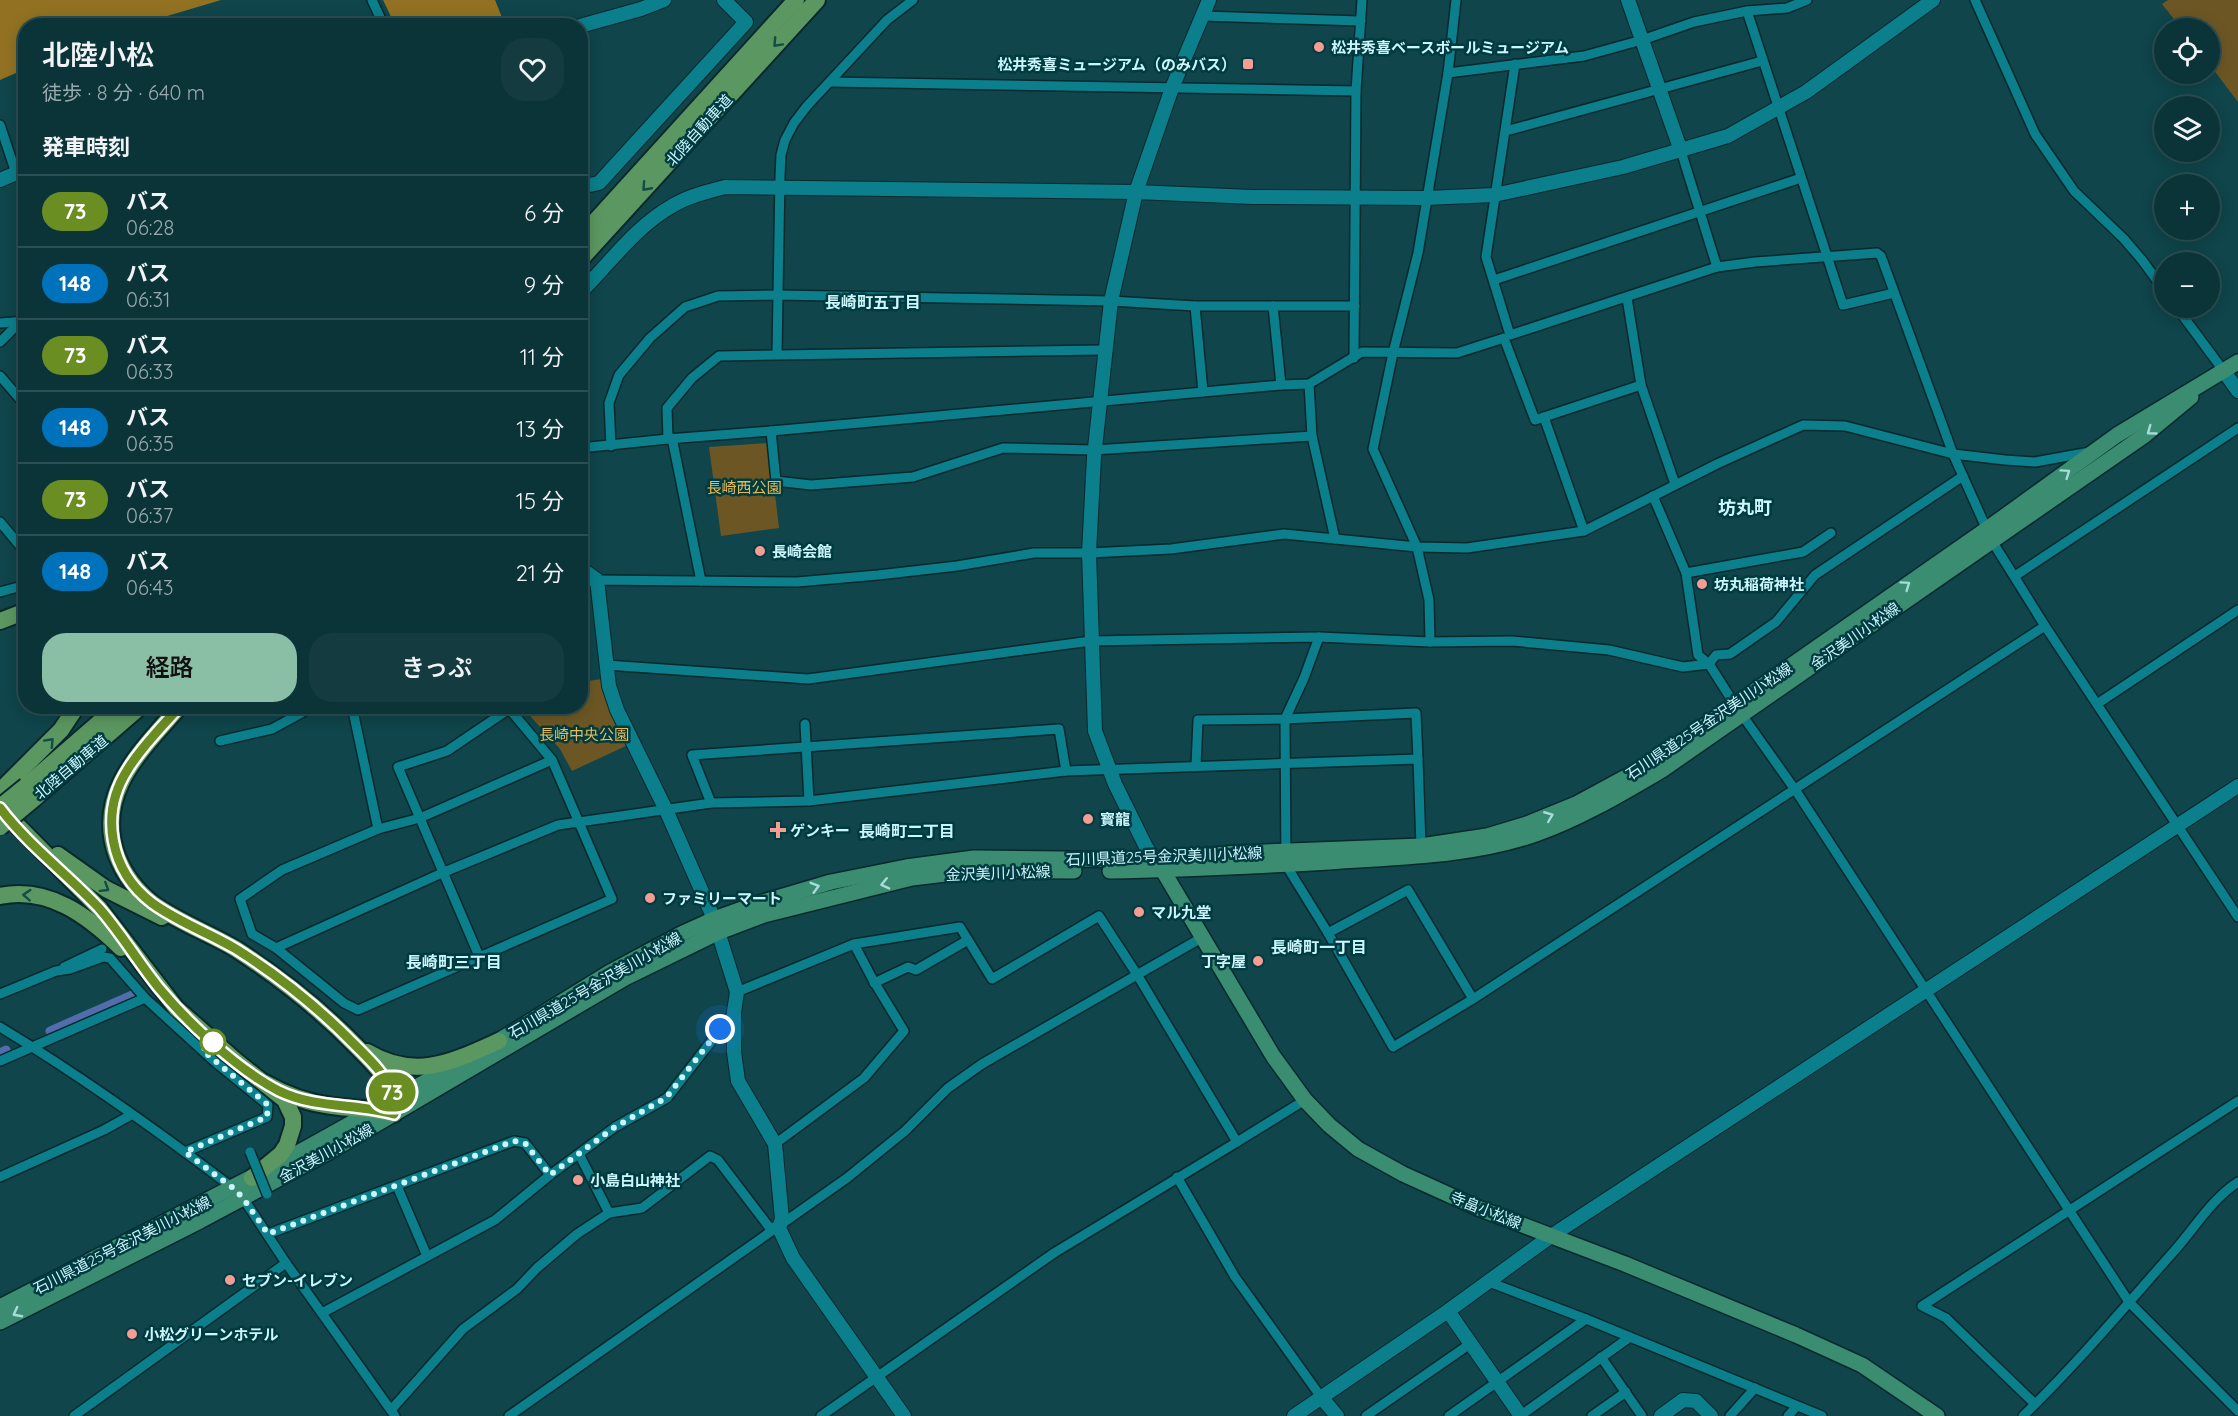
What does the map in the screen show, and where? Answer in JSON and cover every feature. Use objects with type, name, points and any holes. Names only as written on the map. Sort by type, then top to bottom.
[{"type":"highway","name":"北陸自動車道","points":[[588,229],[796,0]]},
{"type":"highway","name":"北陸自動車道","points":[[588,251],[817,0]]},
{"type":"highway","points":[[0,610],[18,604]]},
{"type":"highway","points":[[0,621],[18,614]]},
{"type":"highway","points":[[71,714],[26,786],[0,792],[43,841],[83,874],[143,909],[203,931]]},
{"type":"highway","name":"北陸自動車道","points":[[0,808],[109,714]]},
{"type":"highway","name":"北陸自動車道","points":[[0,827],[26,786],[130,714]]},
{"type":"highway","points":[[173,714],[127,771],[114,801],[111,831],[119,862],[140,892],[152,903],[236,950],[294,990],[349,1039],[374,1065],[394,1106],[377,1109],[317,1103],[290,1096],[265,1083]]},
{"type":"highway","points":[[0,808],[100,909],[157,986]]},
{"type":"highway","points":[[0,896],[22,894],[38,896],[66,905],[112,939],[176,1008],[236,1061],[285,1100],[293,1117],[293,1126],[287,1145],[281,1154],[252,1178]]},
{"type":"highway","points":[[349,1039],[384,1060],[418,1068],[444,1064],[499,1041]]},
{"type":"main road","points":[[1989,535],[2160,424],[2217,375],[2238,362]]},
{"type":"main road","name":"石川県道25号金沢美川小松線","points":[[394,1106],[612,971],[716,925],[756,904],[831,882],[974,858],[1160,865],[1237,853],[1285,858],[1421,846],[1487,836],[1527,824],[1576,804],[1650,764],[1738,709],[1989,535],[2098,450],[2160,408],[2217,375]]},
{"type":"main road","points":[[1285,858],[1422,857],[1485,848],[1535,834],[1584,815],[1662,770],[1738,709]]},
{"type":"main road","name":"寺畠小松線","points":[[1160,865],[1268,1048],[1305,1100],[1329,1125],[1359,1149],[1403,1174],[1478,1208],[1785,1330],[1852,1361],[1937,1416]]},
{"type":"main road","name":"金沢美川小松線","points":[[0,1323],[238,1193],[329,1152],[394,1106],[626,978],[716,925]]},
{"type":"main road","name":"石川県道25号金沢美川小松線","points":[[0,1307],[238,1193],[252,1178],[377,1109]]},
{"type":"street","points":[[372,0],[380,18]]},
{"type":"street","points":[[588,24],[641,9],[663,0]]},
{"type":"street","points":[[588,185],[599,183],[746,22],[724,0]]},
{"type":"street","points":[[777,354],[779,188],[781,155],[785,140],[794,123],[830,82],[887,20],[913,0]]},
{"type":"street","points":[[1160,865],[1146,847],[1109,769],[1095,731],[1089,553],[1094,450],[1111,301],[1136,192],[1172,88],[1209,0]]},
{"type":"street","points":[[1354,358],[1356,91],[1362,0]]},
{"type":"street","points":[[1430,642],[1430,600],[1416,547],[1373,449],[1393,353],[1418,253],[1448,73],[1456,0]]},
{"type":"street","points":[[1628,0],[1681,151],[1717,267]]},
{"type":"street","points":[[1448,73],[1584,56],[1642,40],[1694,22],[1748,11],[1787,8],[1807,0]]},
{"type":"street","points":[[588,284],[643,226],[672,206],[693,196],[725,187],[1136,192],[1252,197],[1426,198],[1494,195],[1623,167],[1728,136],[1806,92],[1934,0]]},
{"type":"street","points":[[1975,0],[2041,143],[2074,191],[2124,239],[2154,277]]},
{"type":"street","points":[[1748,11],[1762,61],[1843,306],[1894,293]]},
{"type":"street","points":[[1202,16],[1361,21]]},
{"type":"street","points":[[1506,131],[1762,61]]},
{"type":"street","points":[[1515,64],[1486,257],[1510,335],[1717,267],[1827,256],[1877,253],[1881,256],[1953,454],[1989,535],[2045,626],[2238,917]]},
{"type":"street","points":[[830,82],[1356,91]]},
{"type":"street","points":[[0,125],[18,164]]},
{"type":"street","points":[[0,180],[18,172]]},
{"type":"street","points":[[1494,280],[1801,178]]},
{"type":"street","points":[[611,446],[609,404],[619,375],[650,338],[685,307],[718,296],[1111,301],[1196,306],[1355,306]]},
{"type":"street","points":[[1627,298],[1641,385],[1675,484]]},
{"type":"street","points":[[1196,306],[1203,392]]},
{"type":"street","points":[[1273,306],[1281,385]]},
{"type":"street","points":[[2183,318],[2217,375],[2238,391]]},
{"type":"street","points":[[0,323],[18,322]]},
{"type":"street","points":[[0,342],[18,326]]},
{"type":"street","points":[[588,447],[670,438],[1309,384],[1362,352],[1457,353],[1504,338],[1535,420],[1641,385]]},
{"type":"street","points":[[701,581],[670,438],[668,408],[692,378],[719,356],[1104,350]]},
{"type":"street","points":[[0,376],[18,397]]},
{"type":"street","points":[[1309,384],[1312,436],[1335,539]]},
{"type":"street","points":[[1544,417],[1584,531]]},
{"type":"street","points":[[588,582],[820,580],[878,576],[1034,553],[1171,549],[1284,534],[1416,547],[1467,548],[1584,531],[1675,484],[1803,425],[1845,426],[1953,454],[2035,462],[2098,450]]},
{"type":"street","points":[[2015,576],[2238,428]]},
{"type":"street","points":[[771,431],[776,481],[811,485],[913,477],[1003,448],[1094,450],[1312,436]]},
{"type":"street","points":[[606,665],[808,679],[1091,641],[1319,637],[1430,642],[1512,641],[1609,650],[1683,667],[1709,664],[1716,655],[1730,654],[1776,622],[1815,575],[1963,476]]},
{"type":"street","points":[[1653,496],[1686,573],[1698,655],[1709,664],[1796,790],[2129,1302],[2238,1411]]},
{"type":"street","points":[[0,522],[18,544]]},
{"type":"street","points":[[1686,573],[1803,552],[1831,533]]},
{"type":"street","points":[[588,573],[597,580],[609,686],[617,710],[666,810],[716,925],[737,992],[734,1012],[734,1052],[738,1081],[775,1144],[782,1219],[779,1228],[793,1258],[904,1416]]},
{"type":"street","points":[[0,592],[18,587]]},
{"type":"street","points":[[2097,704],[2238,610]]},
{"type":"street","points":[[1319,637],[1304,678],[1285,719],[1285,858],[1393,1047],[1473,999],[2045,626]]},
{"type":"street","points":[[1196,766],[1198,720],[1416,713],[1421,846]]},
{"type":"street","points":[[220,741],[272,729],[299,714]]},
{"type":"street","points":[[354,714],[378,830]]},
{"type":"street","points":[[479,956],[398,767],[447,751],[502,714]]},
{"type":"street","points":[[514,714],[552,760],[612,898],[358,1010],[344,1003],[276,948],[252,934],[240,899],[282,870],[378,830],[420,819],[552,760]]},
{"type":"street","points":[[805,724],[809,801]]},
{"type":"street","points":[[711,803],[692,755],[1059,729],[1066,771]]},
{"type":"street","points":[[276,948],[442,873],[558,825],[711,803],[809,801],[1066,771],[1418,759]]},
{"type":"street","points":[[1294,1416],[1448,1311],[1551,1236],[2238,786]]},
{"type":"street","points":[[1328,933],[1408,890],[1473,999]]},
{"type":"street","points":[[737,992],[854,944],[960,927],[992,979],[1099,916],[1238,1142]]},
{"type":"street","points":[[509,1416],[847,1178],[905,1131],[948,1088],[982,1064],[1203,937]]},
{"type":"street","points":[[874,983],[908,967],[916,970],[968,940]]},
{"type":"street","points":[[775,1144],[864,1078],[904,1031],[874,983],[854,944]]},
{"type":"street","points":[[0,994],[102,949]]},
{"type":"street","points":[[56,971],[70,969],[103,957],[110,958],[145,998],[214,1061],[268,1105],[267,1117],[185,1152]]},
{"type":"street","points":[[0,1061],[145,998]]},
{"type":"street","points":[[322,1313],[495,1220],[550,1175],[615,1127],[666,1098],[734,1012]]},
{"type":"street","points":[[0,1027],[32,1046],[131,1114],[238,1193],[393,1413],[463,1329],[517,1289],[537,1268],[577,1234],[609,1213],[642,1208],[710,1156],[718,1160],[769,1227],[779,1228]]},
{"type":"street","points":[[821,1416],[1054,1252],[1305,1100]]},
{"type":"street","points":[[2035,1404],[1946,1318],[1922,1306],[2238,1101]]},
{"type":"street","points":[[0,1177],[104,1130],[131,1114]]},
{"type":"street","points":[[268,1234],[514,1141],[525,1143],[550,1175]]},
{"type":"street","points":[[250,1152],[267,1194]]},
{"type":"street","points":[[579,1154],[609,1213]]},
{"type":"street","points":[[1177,1177],[1235,1277],[1337,1416]]},
{"type":"street","points":[[2023,1416],[2196,1227],[2220,1194],[2238,1182]]},
{"type":"street","points":[[397,1186],[427,1256]]},
{"type":"street","points":[[74,1416],[286,1263]]},
{"type":"street","points":[[1489,1282],[1586,1319],[1822,1416]]},
{"type":"street","points":[[1448,1311],[1521,1416],[1630,1337]]},
{"type":"street","points":[[1449,1416],[1586,1319]]},
{"type":"street","points":[[1366,1416],[1470,1344]]},
{"type":"street","points":[[1601,1357],[1642,1416]]},
{"type":"street","points":[[1730,1416],[1755,1388]]},
{"type":"street","points":[[1592,1416],[1626,1392]]},
{"type":"street","points":[[1661,1416],[1683,1400],[1696,1401],[1711,1416]]},
{"type":"street","points":[[1788,1416],[1797,1406]]},
{"type":"green space","points":[[2168,0],[2238,0],[2238,102],[2220,78],[2220,18],[2173,18],[2162,4]]},
{"type":"green space","name":"長崎西公園","points":[[769,443],[779,528],[721,536],[709,447]]},
{"type":"green space","name":"長崎中央公園","points":[[602,679],[628,745],[572,771],[560,749],[528,714],[588,714],[588,681]]},
{"type":"shaded area","points":[[0,0],[221,0],[161,18],[18,18],[18,72],[0,80]]},
{"type":"shaded area","points":[[383,0],[495,0],[502,18],[392,18]]},
{"type":"waterway","points":[[50,1031],[132,995]]},
{"type":"waterway","points":[[0,1053],[6,1050]]},
{"type":"bus line","name":"73","points":[[0,808],[18,829],[100,909],[176,1008],[236,1061],[265,1083],[290,1096],[334,1106],[377,1109],[394,1114],[395,1098],[384,1077],[321,1013],[294,990],[236,950],[152,903],[140,892],[119,862],[111,831],[111,814],[119,786],[136,757],[173,714]]},
{"type":"place","name":"松井秀喜ベースボールミュージアム","points":[[1319,47]]},
{"type":"place","name":"松井秀喜ミュージアム（のみバス）","points":[[1248,64]]},
{"type":"place","name":"長崎会館","points":[[760,551]]},
{"type":"place","name":"坊丸稲荷神社","points":[[1702,584]]},
{"type":"place","name":"寳龍","points":[[1088,819]]},
{"type":"place","name":"ゲンキー","points":[[778,830]]},
{"type":"place","name":"ファミリーマート","points":[[650,898]]},
{"type":"place","name":"マル九堂","points":[[1139,912]]},
{"type":"place","name":"丁字屋","points":[[1258,961]]},
{"type":"place","name":"小島白山神社","points":[[578,1180]]},
{"type":"place","name":"セブン-イレブン","points":[[230,1280]]},
{"type":"place","name":"小松グリーンホテル","points":[[132,1334]]},
{"type":"district","name":"長崎町五丁目","points":[[873,302]]},
{"type":"district","name":"坊丸町","points":[[1745,507]]},
{"type":"district","name":"長崎町二丁目","points":[[907,831]]},
{"type":"district","name":"長崎町一丁目","points":[[1319,947]]},
{"type":"district","name":"長崎町三丁目","points":[[454,962]]},
{"type":"route","points":[[213,1042],[202,1050],[268,1105],[267,1117],[185,1152],[233,1188],[243,1198],[268,1234],[514,1141],[525,1143],[550,1175],[615,1127],[666,1098],[720,1029]]}]
